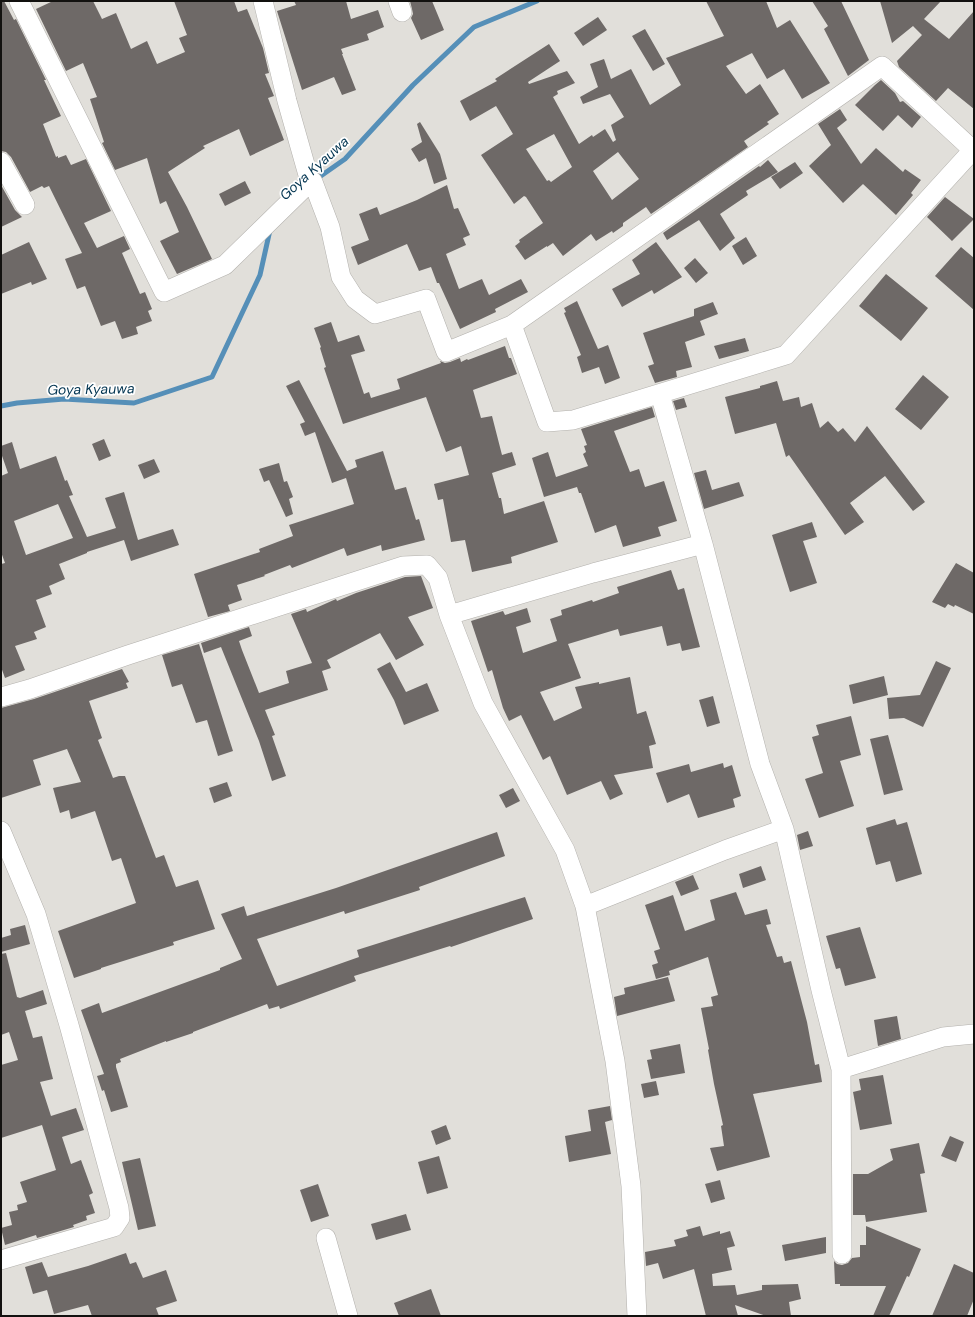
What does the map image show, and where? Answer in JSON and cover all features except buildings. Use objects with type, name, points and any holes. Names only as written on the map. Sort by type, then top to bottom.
[{"type":"street","points":[[19,1],[164,292],[225,265],[310,182]]},
{"type":"street","points":[[262,1],[287,101],[310,182],[313,182],[330,227],[341,277],[355,299],[375,314],[426,299],[446,352],[512,325],[882,66],[974,150],[786,355],[573,420],[547,422],[512,325]]},
{"type":"street","points":[[1,162],[25,205]]},
{"type":"street","points":[[660,394],[703,544],[760,764],[784,828],[821,990],[841,1069],[842,1254]]},
{"type":"street","points":[[449,615],[593,573],[703,544]]},
{"type":"street","points":[[1,697],[30,689],[128,654],[403,566],[428,565],[438,578],[449,615],[483,703],[565,850],[585,906],[615,1061],[631,1186],[637,1316]]},
{"type":"street","points":[[585,906],[784,828]]},
{"type":"street","points":[[1,830],[38,921],[69,1025],[119,1208],[120,1218],[114,1227],[1,1260]]},
{"type":"street","points":[[841,1069],[943,1037],[974,1034]]},
{"type":"street","points":[[326,1238],[348,1316]]},
{"type":"waterway","name":"Goya Kyauwa","points":[[315,180],[345,159],[413,85],[474,27],[537,1]]},
{"type":"waterway","name":"Goya Kyauwa","points":[[1,406],[17,403],[64,399],[134,403],[212,377],[260,275],[270,230]]}]
